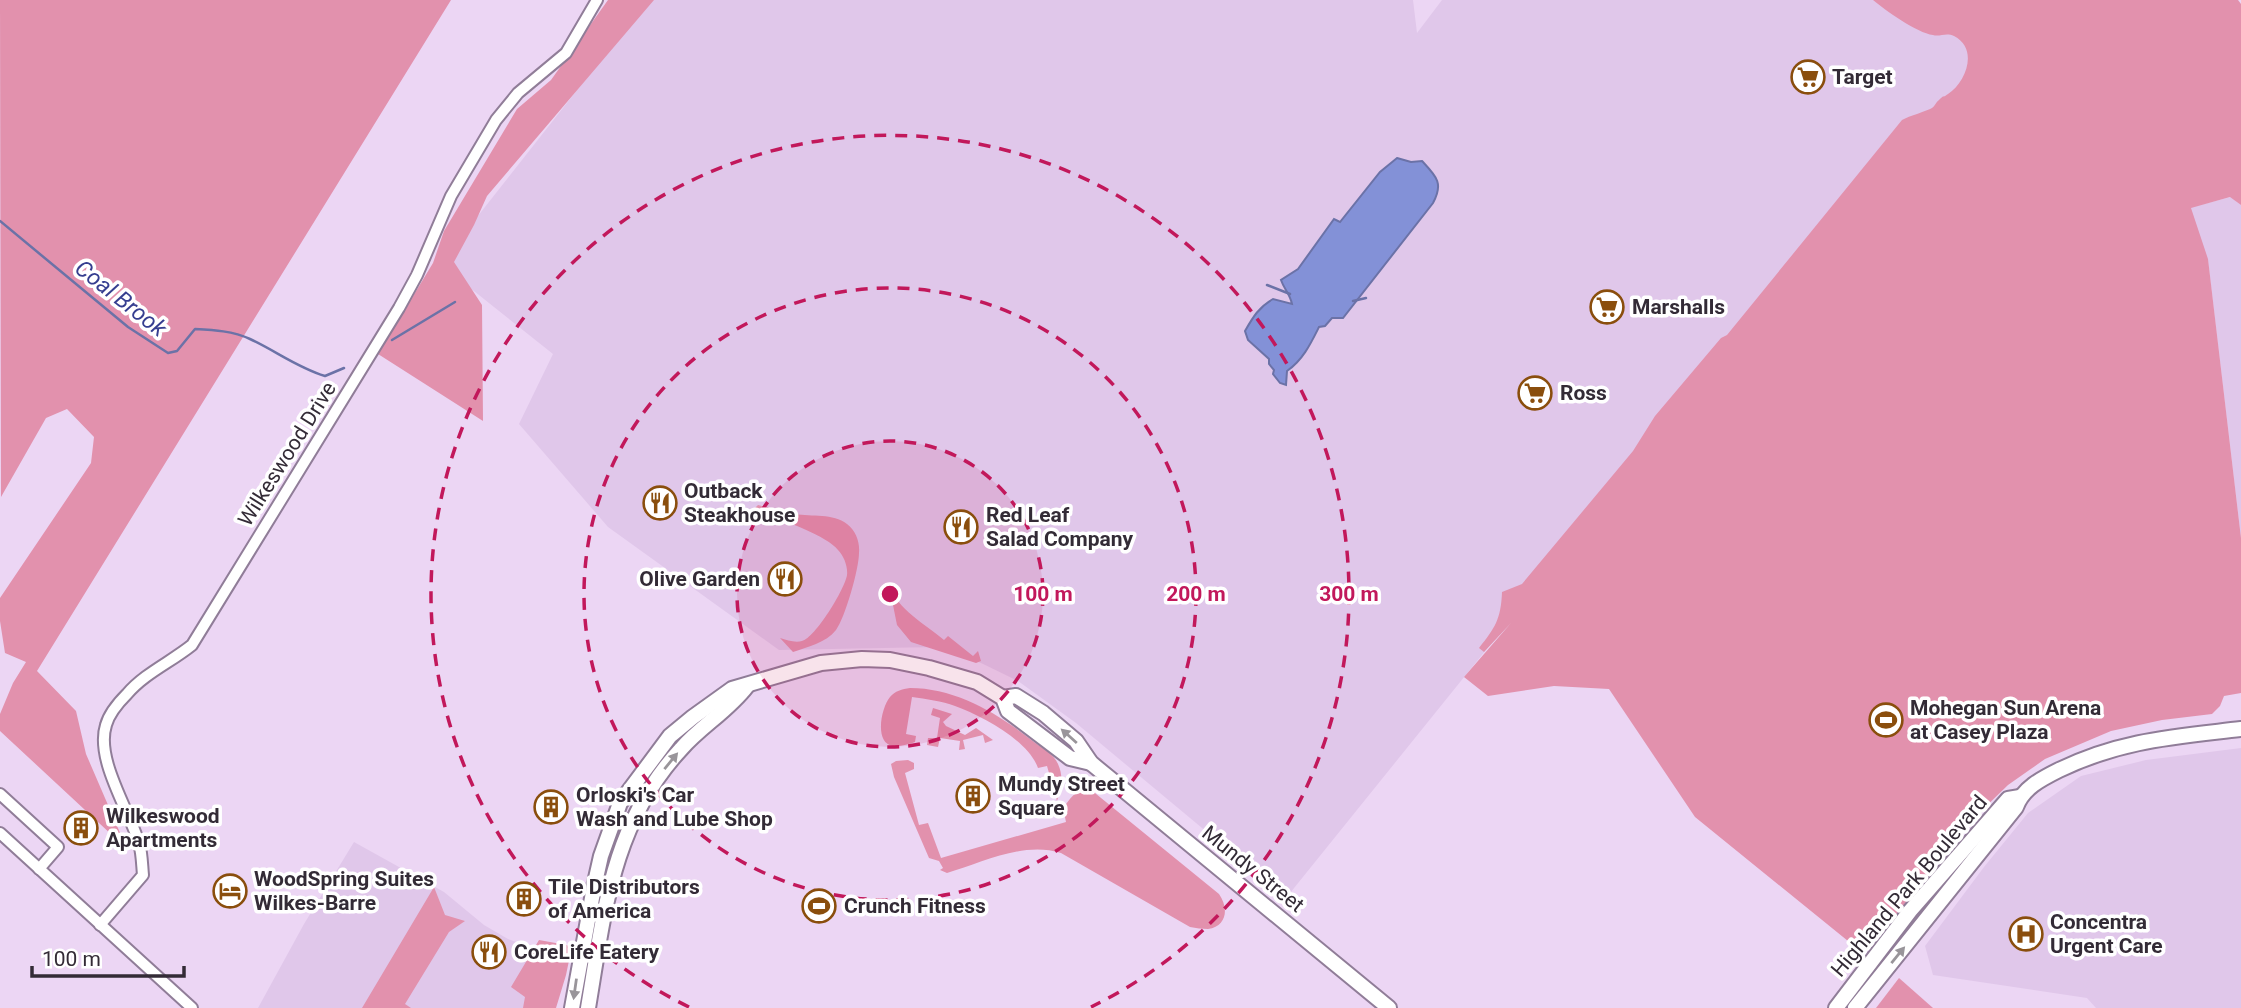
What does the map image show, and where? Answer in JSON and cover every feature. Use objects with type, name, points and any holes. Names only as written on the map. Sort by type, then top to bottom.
[{"type":"main road","name":"Mundy Street","points":[[572,1008],[601,856],[620,803],[670,736],[732,690],[821,663],[862,659],[890,660],[977,682],[1003,698],[1016,696],[1043,713],[1076,741],[1091,763],[1389,1008]]},
{"type":"main road","name":"Mundy Street","points":[[588,1008],[609,891],[630,825],[653,783],[682,747],[739,697],[747,686]]},
{"type":"main road","name":"Highland Park Boulevard","points":[[1836,1008],[1910,911],[2008,799],[2020,797],[2045,777],[2090,755],[2139,742],[2241,729]]},
{"type":"main road","name":"Highland Park Boulevard","points":[[1855,1008],[2016,807],[2020,797]]},
{"type":"street","name":"Wilkeswood Drive","points":[[100,925],[143,875],[140,845],[113,778],[105,750],[106,722],[128,692],[192,645],[399,309],[417,275],[451,196],[496,120],[518,93],[566,53],[597,0]]},
{"type":"street","points":[[0,794],[58,847],[39,869]]},
{"type":"street","points":[[0,833],[192,1008]]},
{"type":"shaded area","points":[[0,0],[451,0],[37,671],[76,711],[86,754],[127,849],[0,731],[0,714],[13,683],[26,662],[5,653],[0,598],[91,463],[94,437],[67,409],[46,418],[1,497]]},
{"type":"shaded area","points":[[608,0],[654,0],[487,196],[454,262],[482,305],[483,421],[378,354],[433,263],[444,231],[517,109],[551,80]]},
{"type":"shaded area","points":[[648,0],[1413,0],[1417,33],[1442,0],[1913,0],[1986,53],[1498,635],[1286,898],[1076,723],[1018,681],[981,663],[937,647],[779,650],[608,527],[519,424],[553,354],[440,264]]},
{"type":"shaded area","points":[[1873,0],[2238,0],[2241,4],[2241,205],[2230,197],[2191,208],[2208,259],[2241,538],[2241,693],[2224,696],[2220,706],[2212,714],[2162,720],[2111,731],[2045,759],[2008,785],[1975,817],[1864,954],[1695,817],[1609,689],[1554,686],[1488,696],[1464,677],[1511,623],[1484,652],[1479,648],[1496,623],[1502,592],[1522,584],[1633,451],[1655,416],[1721,338],[1727,335],[1902,120],[1932,108],[1960,82],[1968,57],[1962,42],[1951,35],[1936,35],[1919,30]]},
{"type":"shaded area","points":[[2231,197],[2241,205],[2241,538],[2208,260],[2184,209]]},
{"type":"shaded area","points":[[758,505],[795,514],[835,518],[850,527],[858,541],[857,570],[840,624],[827,638],[793,652],[780,638],[799,642],[808,638],[829,612],[841,591],[847,575],[846,565],[840,552],[832,544],[812,532],[755,510],[750,517],[747,516]]},
{"type":"shaded area","points":[[889,585],[898,601],[912,616],[944,640],[948,636],[973,656],[978,651],[981,661],[976,663],[911,642],[897,625]]},
{"type":"shaded area","points":[[910,688],[944,692],[976,704],[1048,751],[1056,760],[1061,773],[1057,801],[1047,766],[1038,768],[1025,748],[1003,730],[950,704],[912,697],[906,734],[916,736],[915,742],[899,746],[887,743],[883,739],[881,724],[887,702],[896,692]]},
{"type":"shaded area","points":[[933,708],[952,714],[943,722],[946,726],[965,735],[976,728],[993,740],[985,743],[983,735],[963,740],[965,749],[959,750],[960,741],[940,738],[938,747],[927,745],[928,738],[937,738],[940,718],[931,715]]},
{"type":"shaded area","points":[[2241,748],[2241,1008],[2096,1008],[2087,998],[1933,975],[1925,946],[2028,813],[2081,776],[2146,760]]},
{"type":"shaded area","points":[[908,760],[914,763],[914,769],[905,773],[919,825],[928,823],[941,858],[1066,822],[1063,808],[1071,797],[1077,792],[1090,789],[1219,894],[1225,910],[1222,920],[1208,929],[1190,927],[1061,853],[1047,850],[1017,851],[947,873],[940,870],[943,868],[939,861],[929,858],[894,777],[891,764]]},
{"type":"shaded area","points":[[354,842],[444,892],[484,925],[508,939],[529,947],[565,952],[554,1008],[258,1008],[304,924]]},
{"type":"shaded area","points":[[434,887],[445,915],[465,921],[449,932],[405,1004],[411,1008],[362,1008]]},
{"type":"shaded area","points":[[539,940],[572,946],[556,1008],[523,1008],[525,997],[511,987]]},
{"type":"shaded area","points":[[1899,978],[1933,1008],[1876,1008]]},
{"type":"water","points":[[1397,158],[1411,162],[1422,161],[1431,171],[1438,185],[1433,203],[1343,318],[1332,318],[1325,326],[1319,327],[1302,356],[1287,371],[1286,385],[1280,383],[1273,374],[1269,359],[1248,340],[1245,331],[1264,305],[1273,299],[1292,304],[1281,280],[1298,269],[1334,219],[1340,222],[1380,172]]},
{"type":"waterway","name":"Coal Brook","points":[[0,221],[128,327],[168,353],[177,351],[195,329],[209,330],[244,336],[306,369],[325,376],[344,368]]},
{"type":"waterway","name":"Coal Brook","points":[[1267,285],[1290,294]]},
{"type":"waterway","name":"Coal Brook","points":[[1353,301],[1366,298]]},
{"type":"waterway","name":"Coal Brook","points":[[392,340],[455,302]]},
{"type":"place","name":"Target","points":[[1808,77]]},
{"type":"place","name":"Marshalls","points":[[1607,307]]},
{"type":"place","name":"Ross","points":[[1535,393]]},
{"type":"place","name":"Outback Steakhouse","points":[[660,503]]},
{"type":"place","name":"Red Leaf Salad Company","points":[[961,527]]},
{"type":"place","name":"Olive Garden","points":[[785,579]]},
{"type":"place","name":"Mohegan Sun Arena at Casey Plaza","points":[[1886,720]]},
{"type":"place","name":"Mundy Street Square","points":[[973,796]]},
{"type":"place","name":"Orloski's Car Wash and Lube Shop","points":[[551,807]]},
{"type":"place","name":"Wilkeswood Apartments","points":[[81,828]]},
{"type":"place","name":"WoodSpring Suites Wilkes-Barre","points":[[230,891]]},
{"type":"place","name":"Tile Distributors of America","points":[[524,899]]},
{"type":"place","name":"Crunch Fitness","points":[[819,906]]},
{"type":"place","name":"Concentra Urgent Care","points":[[2026,934]]},
{"type":"place","name":"CoreLife Eatery","points":[[489,952]]}]
